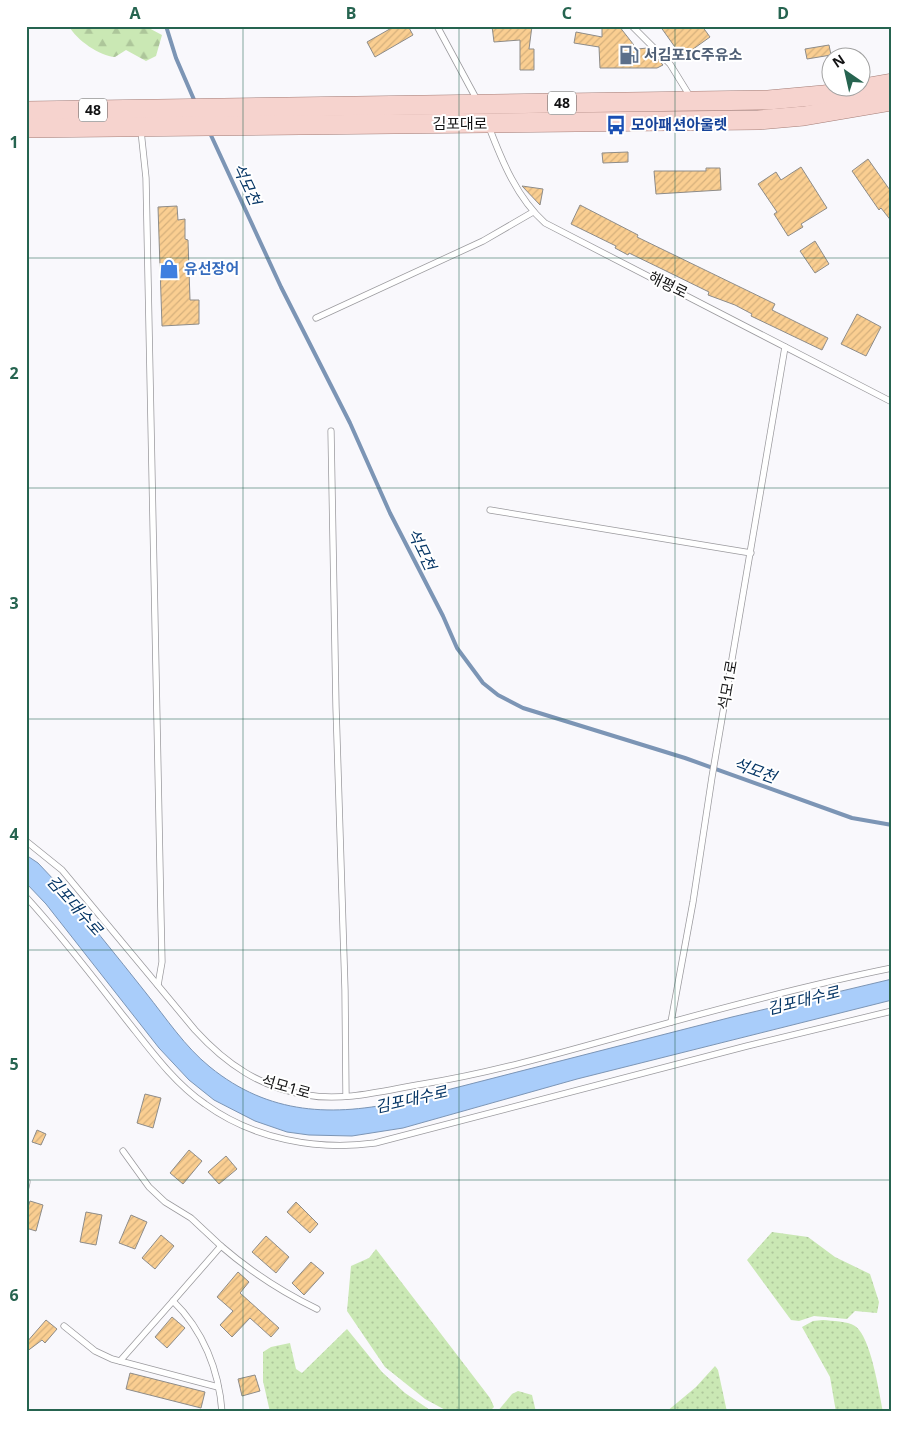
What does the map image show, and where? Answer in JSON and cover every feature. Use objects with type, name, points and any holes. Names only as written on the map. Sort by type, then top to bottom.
[{"type":"main road","name":"김포대로","points":[[26,111],[159,118],[243,125],[483,115],[585,102],[768,100],[823,95],[892,82]]},
{"type":"main road","name":"김포대로","points":[[26,128],[140,126],[159,118],[231,107],[483,115],[552,123],[758,120],[804,116],[892,101]]},
{"type":"main road","points":[[552,123],[555,113],[577,110],[585,102]]},
{"type":"lane","name":"해평로","points":[[437,26],[483,115],[501,159],[533,212],[556,229],[892,402]]},
{"type":"lane","points":[[632,26],[663,56],[692,100]]},
{"type":"lane","points":[[140,126],[146,178],[162,962],[158,985]]},
{"type":"lane","points":[[316,318],[483,241],[533,212]]},
{"type":"lane","name":"석모1로","points":[[671,1022],[785,347]]},
{"type":"lane","points":[[331,431],[346,990],[346,1096]]},
{"type":"lane","points":[[490,510],[751,553]]},
{"type":"lane","name":"석모1로","points":[[26,841],[62,870],[216,1052],[253,1078],[274,1087],[308,1096],[346,1096],[444,1081],[502,1068],[671,1022],[892,968]]},
{"type":"lane","points":[[26,897],[61,937],[156,1057],[203,1103],[219,1114],[252,1129],[303,1144],[339,1146],[375,1143],[756,1044],[892,1012]]},
{"type":"lane","points":[[123,1151],[149,1187],[165,1202],[191,1218],[244,1266],[276,1287],[318,1309]]},
{"type":"lane","points":[[120,1361],[221,1246]]},
{"type":"lane","points":[[173,1302],[198,1330],[212,1362],[222,1412]]},
{"type":"lane","points":[[64,1326],[95,1351],[120,1361],[218,1387]]},
{"type":"green space","points":[[69,26],[145,26],[162,35],[156,56],[146,61],[126,50],[115,57],[102,54],[77,37]]},
{"type":"green space","points":[[772,1232],[808,1237],[835,1257],[870,1274],[879,1302],[877,1313],[855,1311],[847,1319],[814,1316],[799,1321],[791,1320],[747,1260]]},
{"type":"green space","points":[[376,1249],[490,1398],[494,1407],[489,1412],[449,1412],[425,1399],[385,1367],[347,1311],[351,1266],[369,1258]]},
{"type":"green space","points":[[823,1320],[848,1323],[855,1326],[861,1332],[874,1366],[883,1412],[836,1412],[830,1377],[802,1327],[813,1321]]},
{"type":"green space","points":[[347,1329],[382,1372],[405,1393],[433,1412],[270,1412],[263,1381],[263,1352],[271,1347],[290,1343],[296,1369],[302,1373]]},
{"type":"green space","points":[[715,1366],[718,1370],[727,1412],[666,1412],[696,1387]]},
{"type":"green space","points":[[518,1391],[532,1395],[536,1412],[497,1412],[512,1394]]},
{"type":"water","points":[[26,855],[38,863],[55,881],[192,1051],[232,1083],[255,1095],[302,1108],[352,1109],[404,1101],[732,1017],[892,979],[892,1000],[577,1079],[403,1128],[352,1136],[309,1135],[287,1132],[255,1121],[214,1100],[189,1080],[159,1048],[46,904],[26,883]]},
{"type":"building","points":[[395,26],[408,26],[413,35],[375,57],[367,42]]},
{"type":"building","points":[[492,26],[532,26],[529,49],[534,49],[534,70],[520,70],[520,40],[494,42]]},
{"type":"building","name":"서김포IC주유소","points":[[602,26],[619,26],[637,49],[648,48],[663,65],[657,68],[600,68],[599,47],[574,43],[576,32],[602,37]]},
{"type":"building","points":[[660,26],[702,26],[710,37],[682,57]]},
{"type":"building","points":[[829,45],[830,48],[820,48],[820,57],[807,59],[805,49]]},
{"type":"building","points":[[628,152],[628,162],[603,163],[602,153]]},
{"type":"building","points":[[868,159],[892,193],[892,222],[881,208],[879,210],[852,171]]},
{"type":"building","points":[[801,167],[827,208],[801,224],[803,227],[788,236],[774,214],[777,212],[758,184],[776,172],[781,180]]},
{"type":"building","points":[[706,168],[720,168],[721,190],[656,194],[654,171],[706,171]]},
{"type":"building","points":[[522,186],[543,189],[540,205]]},
{"type":"building","points":[[580,205],[638,235],[637,237],[775,304],[772,310],[828,338],[822,350],[751,316],[752,314],[735,305],[708,295],[709,292],[629,253],[628,255],[615,248],[616,246],[571,224]]},
{"type":"building","points":[[177,206],[178,220],[185,219],[185,239],[188,240],[190,300],[199,300],[199,324],[162,326],[158,207]]},
{"type":"building","points":[[815,241],[829,264],[815,273],[800,251]]},
{"type":"building","points":[[857,314],[881,327],[866,356],[841,344]]},
{"type":"building","points":[[145,1094],[161,1098],[153,1128],[137,1123]]},
{"type":"building","points":[[37,1130],[46,1134],[41,1145],[32,1142]]},
{"type":"building","points":[[189,1150],[202,1161],[183,1184],[170,1173]]},
{"type":"building","points":[[226,1156],[237,1169],[219,1184],[208,1172]]},
{"type":"building","points":[[30,1201],[43,1205],[36,1231],[26,1228],[26,1214]]},
{"type":"building","points":[[296,1202],[318,1224],[310,1233],[287,1212]]},
{"type":"building","points":[[86,1212],[102,1215],[96,1245],[80,1242]]},
{"type":"building","points":[[131,1215],[147,1222],[135,1249],[119,1243]]},
{"type":"building","points":[[161,1235],[174,1246],[155,1269],[142,1258]]},
{"type":"building","points":[[266,1236],[289,1257],[276,1273],[252,1252]]},
{"type":"building","points":[[311,1262],[324,1273],[304,1295],[292,1283]]},
{"type":"building","points":[[238,1272],[249,1282],[240,1293],[279,1328],[271,1337],[250,1318],[232,1337],[220,1325],[233,1311],[217,1297]]},
{"type":"building","points":[[172,1317],[185,1328],[167,1348],[155,1337]]},
{"type":"building","points":[[46,1320],[57,1329],[45,1343],[42,1340],[26,1352],[26,1343]]},
{"type":"building","points":[[130,1373],[205,1392],[201,1408],[126,1389]]},
{"type":"building","points":[[255,1375],[260,1391],[242,1396],[238,1379]]},
{"type":"waterway","name":"석모천","points":[[166,26],[176,58],[195,102]]},
{"type":"waterway","name":"석모천","points":[[209,131],[281,287],[350,423],[390,513],[443,616],[457,648],[483,683],[498,695],[523,708],[685,758],[852,818],[892,825]]},
{"type":"place","name":"서김포IC주유소","points":[[629,55]]},
{"type":"place","name":"모아패션아울렛","points":[[616,125]]},
{"type":"place","name":"유선장어","points":[[169,269]]},
{"type":"water label","name":"김포대수로","points":[[75,905]]},
{"type":"water label","name":"김포대수로","points":[[803,1000]]},
{"type":"water label","name":"김포대수로","points":[[411,1099]]}]
